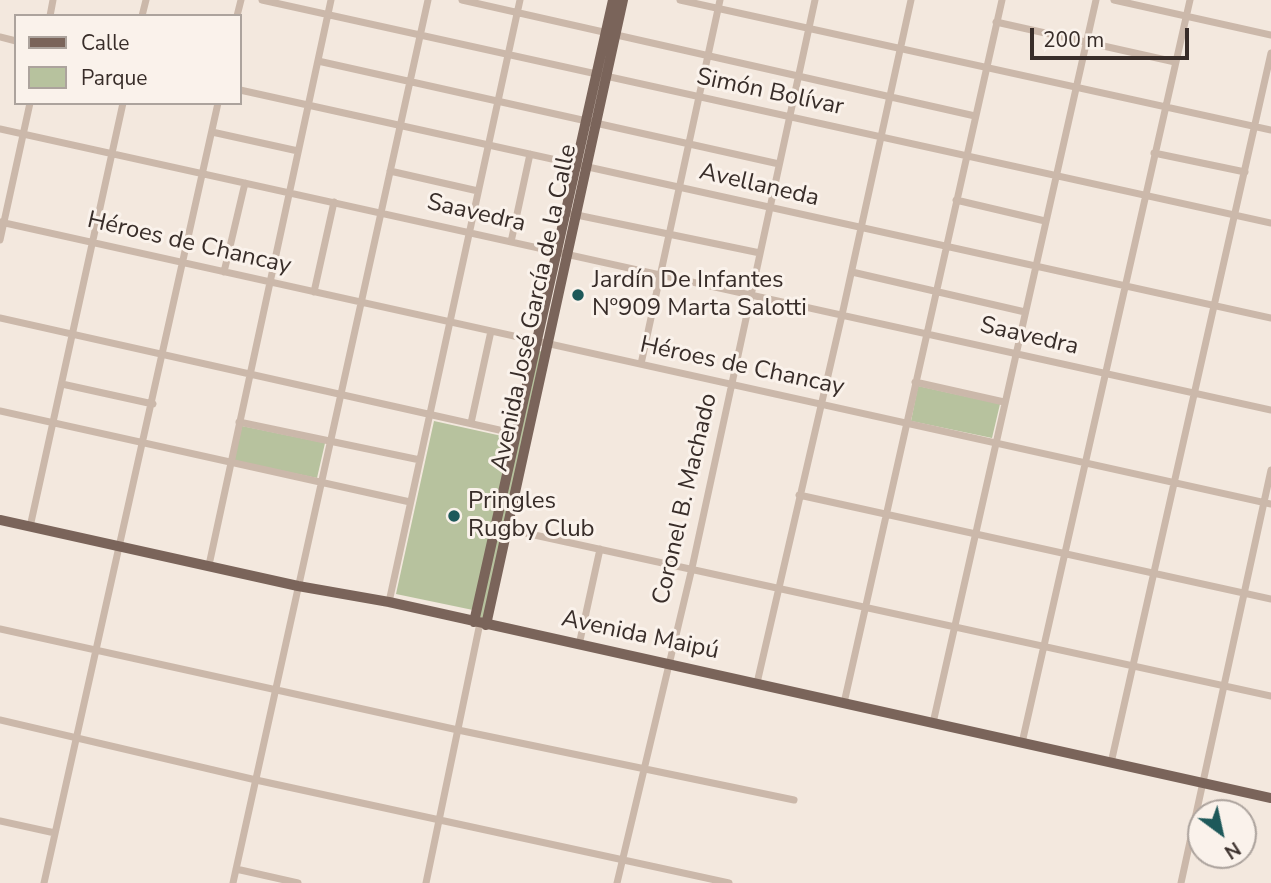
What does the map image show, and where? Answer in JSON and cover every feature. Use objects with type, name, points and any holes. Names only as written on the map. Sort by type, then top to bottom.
[{"type":"main road","name":"Avenida José García de la Calle","points":[[612,32],[613,0]]},
{"type":"main road","name":"Avenida José García de la Calle","points":[[480,623],[507,528],[542,343],[612,32],[623,0]]},
{"type":"main road","name":"Avenida José García de la Calle","points":[[480,623],[517,434],[542,343]]},
{"type":"main road","name":"Avenida Maipú","points":[[0,520],[298,586],[389,602],[757,682],[1271,798]]},
{"type":"street","name":"Simón Bolívar","points":[[262,0],[1271,223]]},
{"type":"street","points":[[209,565],[331,0]]},
{"type":"street","points":[[233,883],[428,0]]},
{"type":"street","points":[[462,0],[975,116]]},
{"type":"street","points":[[389,602],[520,0]]},
{"type":"street","points":[[680,0],[719,4],[809,28],[1271,130]]},
{"type":"street","name":"Coronel B. Machado","points":[[617,883],[667,663],[692,568],[815,0]]},
{"type":"street","points":[[757,682],[852,272],[911,0]]},
{"type":"street","points":[[844,703],[1002,0]]},
{"type":"street","points":[[933,723],[1074,87],[1096,0]]},
{"type":"street","points":[[1114,0],[1271,35]]},
{"type":"street","points":[[1022,743],[1190,0]]},
{"type":"street","points":[[641,364],[719,4]]},
{"type":"street","points":[[996,22],[1175,62]]},
{"type":"street","points":[[1111,762],[1156,573],[1271,53]]},
{"type":"street","points":[[318,61],[779,164]]},
{"type":"street","name":"Avellaneda","points":[[242,90],[1271,318]]},
{"type":"street","points":[[0,240],[30,105]]},
{"type":"street","points":[[30,527],[123,105]]},
{"type":"street","points":[[44,883],[122,546],[218,105]]},
{"type":"street","name":"Saavedra","points":[[0,129],[1271,410]]},
{"type":"street","points":[[212,132],[298,152]]},
{"type":"street","points":[[1154,153],[1245,172]]},
{"type":"street","points":[[511,242],[530,154]]},
{"type":"street","points":[[390,171],[478,191]]},
{"type":"street","points":[[224,272],[244,183]]},
{"type":"street","points":[[956,201],[1045,221]]},
{"type":"street","points":[[314,292],[334,202]]},
{"type":"street","points":[[572,213],[760,253]]},
{"type":"street","name":"Héroes de Chancay","points":[[2,223],[1267,503]]},
{"type":"street","points":[[852,272],[1025,312]]},
{"type":"street","points":[[0,318],[517,434]]},
{"type":"street","points":[[471,423],[491,331]]},
{"type":"street","points":[[915,382],[1004,402]]},
{"type":"street","points":[[62,384],[153,404]]},
{"type":"street","points":[[0,411],[410,502]]},
{"type":"street","points":[[239,422],[419,460]]},
{"type":"street","points":[[1181,883],[1222,685],[1267,503],[1271,470]]},
{"type":"street","points":[[799,495],[1271,599]]},
{"type":"street","points":[[507,528],[1271,695]]},
{"type":"street","points":[[579,645],[600,549]]},
{"type":"street","name":"Avenida José García de la Calle","points":[[426,883],[480,623]]},
{"type":"street","points":[[0,629],[458,730],[794,800]]},
{"type":"street","points":[[0,720],[256,780],[729,883]]},
{"type":"street","points":[[0,821],[55,834]]},
{"type":"street","points":[[236,869],[298,883]]},
{"type":"green space","points":[[539,351],[543,352],[484,618],[479,617]]},
{"type":"green space","points":[[918,386],[1000,404],[992,438],[911,421]]},
{"type":"green space","name":"Pringles Rugby Club","points":[[434,421],[511,438],[473,610],[396,594]]},
{"type":"green space","points":[[242,426],[325,443],[317,478],[234,461]]},
{"type":"place","name":"Jardín De Infantes Nº909 Marta Salotti","points":[[578,295]]},
{"type":"place","name":"Pringles Rugby Club","points":[[454,516]]}]
